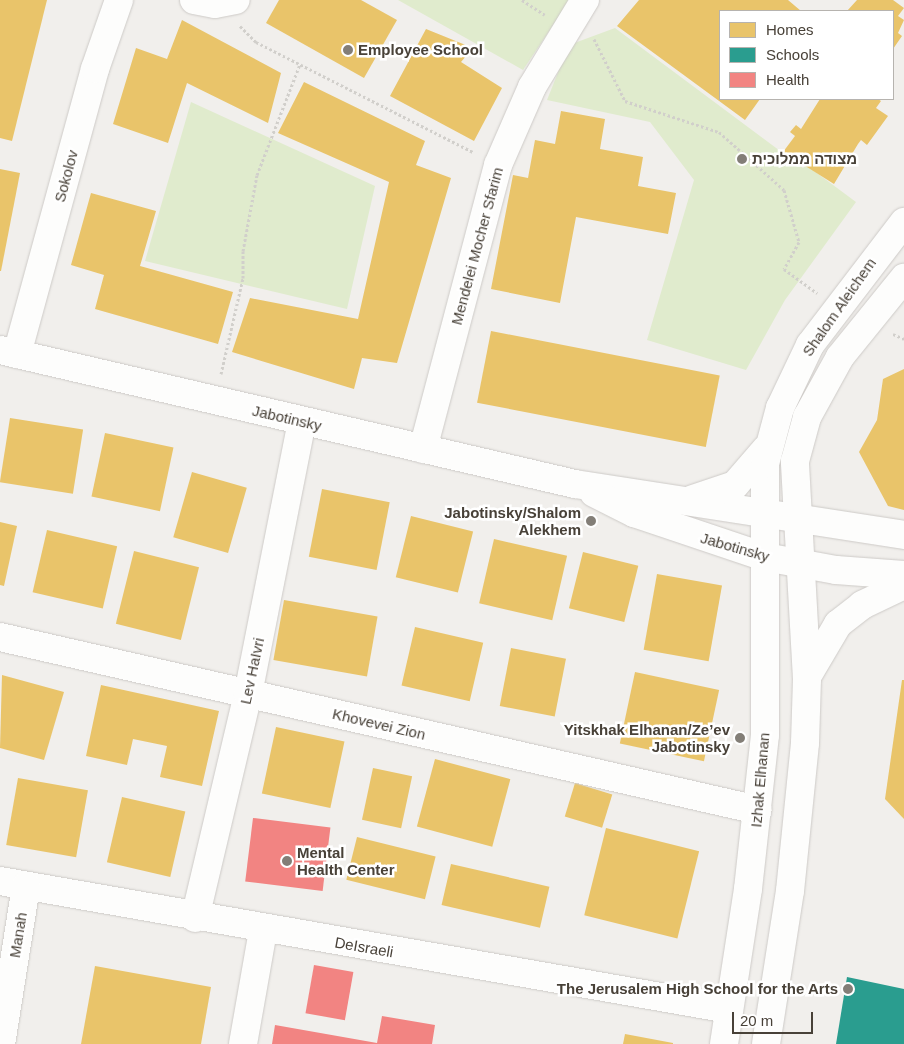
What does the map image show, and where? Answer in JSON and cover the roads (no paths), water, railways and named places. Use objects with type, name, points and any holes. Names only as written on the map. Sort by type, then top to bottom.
[{"type":"street","name":"Sokolov","points":[[9,352],[95,69],[119,0]]},
{"type":"street","points":[[194,0],[233,1]]},
{"type":"street","name":"Mendelei Mocher Sfarim","points":[[423,449],[498,165],[532,87],[582,4]]},
{"type":"street","name":"Shalom Aleichem","points":[[762,515],[770,441],[792,379],[836,306],[904,222]]},
{"type":"street","name":"Shalom Aleichem","points":[[797,520],[795,461],[807,417],[840,357],[904,278]]},
{"type":"street","name":"Jabotinsky","points":[[9,352],[302,422],[575,484],[691,500],[762,515],[904,535]]},
{"type":"street","name":"Lev HaIvri","points":[[195,918],[248,694],[302,422]]},
{"type":"street","points":[[691,500],[735,485],[753,468],[770,441]]},
{"type":"street","name":"Jabotinsky","points":[[575,484],[634,514],[765,557],[802,564],[904,575]]},
{"type":"street","name":"Izhak Elhanan","points":[[724,1044],[758,810],[768,656],[762,515]]},
{"type":"street","points":[[766,1044],[800,809],[807,679],[802,564],[797,520]]},
{"type":"street","points":[[807,679],[838,624],[862,604],[904,585]]},
{"type":"street","name":"Khovevei Zion","points":[[0,637],[758,810]]},
{"type":"street","name":"DeIsraeli","points":[[13,884],[263,930],[730,1009]]},
{"type":"street","name":"Manah","points":[[1,1044],[13,884]]},
{"type":"street","points":[[243,1044],[263,930]]},
{"type":"place","name":"Employee School","points":[[348,50]]},
{"type":"place","name":"מצודה ממלוכית","points":[[742,159]]},
{"type":"place","name":"Jabotinsky/Shalom Alekhem","points":[[591,521]]},
{"type":"place","name":"Yitskhak Elhanan/Ze’ev Jabotinsky","points":[[740,738]]},
{"type":"place","name":"Mental Health Center","points":[[287,861]]},
{"type":"place","name":"The Jerusalem High School for the Arts","points":[[848,989]]}]
